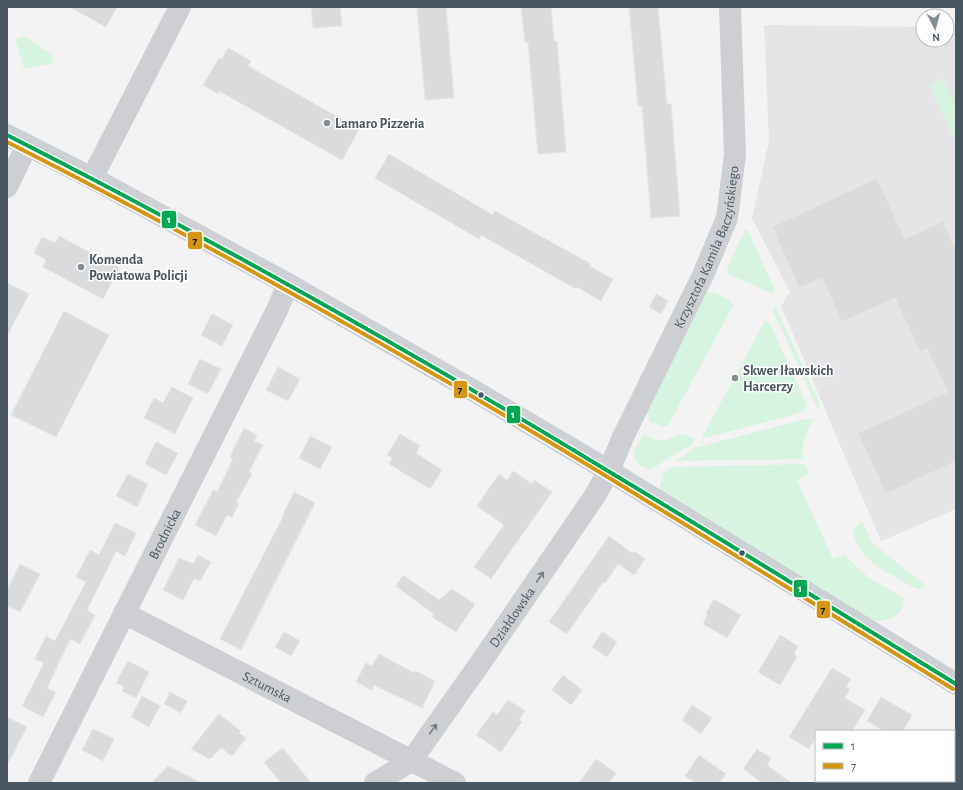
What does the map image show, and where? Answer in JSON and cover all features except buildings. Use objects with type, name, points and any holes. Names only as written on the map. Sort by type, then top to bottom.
[{"type":"street","points":[[92,178],[180,7]]},
{"type":"street","name":"Krzysztofa Kamila Baczyńskiego","points":[[608,471],[623,437],[703,275],[727,218],[735,155],[730,7]]},
{"type":"street","points":[[7,135],[92,178],[288,284],[481,395],[956,684]]},
{"type":"street","points":[[7,187],[27,145]]},
{"type":"street","name":"Brodnicka","points":[[38,783],[277,310],[288,284]]},
{"type":"street","name":"Działdowska","points":[[411,761],[573,528],[594,497],[608,471]]},
{"type":"street","name":"Sztumska","points":[[124,613],[455,783]]},
{"type":"street","points":[[375,783],[411,761]]},
{"type":"shaded area","points":[[764,25],[915,27],[915,48],[955,48],[956,27],[956,509],[881,541],[781,306],[790,292],[752,218],[769,141]]},
{"type":"green space","points":[[24,36],[52,55],[53,63],[24,69],[15,39]]},
{"type":"green space","points":[[943,78],[954,101],[956,95],[956,144],[929,85]]},
{"type":"green space","points":[[747,229],[775,290],[773,294],[728,274],[727,268],[745,230]]},
{"type":"green space","points":[[708,292],[722,296],[729,300],[733,306],[668,425],[662,427],[650,421],[647,413],[701,298]]},
{"type":"green space","points":[[775,305],[821,406],[817,408],[773,311]]},
{"type":"green space","points":[[765,321],[770,324],[807,405],[804,412],[701,439]]},
{"type":"green space","points":[[805,419],[814,419],[805,438],[803,459],[676,461],[695,448]]},
{"type":"green space","points":[[683,434],[695,439],[691,445],[652,469],[642,466],[634,456],[633,453],[643,435],[663,440]]},
{"type":"green space","points":[[805,464],[809,474],[797,480],[833,559],[845,554],[864,574],[903,598],[902,608],[899,613],[884,620],[873,621],[659,491],[663,473],[672,467]]},
{"type":"green space","points":[[862,521],[872,543],[924,584],[923,587],[919,589],[913,587],[884,571],[867,558],[860,550],[855,540],[853,529]]},
{"type":"transit line","name":"1","points":[[7,135],[84,174],[236,256],[386,340],[652,497],[956,684]]},
{"type":"transit line","name":"7","points":[[7,142],[235,262],[385,346],[606,476],[953,689]]},
{"type":"place","name":"Lamaro Pizzeria","points":[[327,123]]},
{"type":"place","name":"Komenda Powiatowa Policji","points":[[81,267]]},
{"type":"place","name":"Skwer Iławskich Harcerzy","points":[[735,378]]}]
